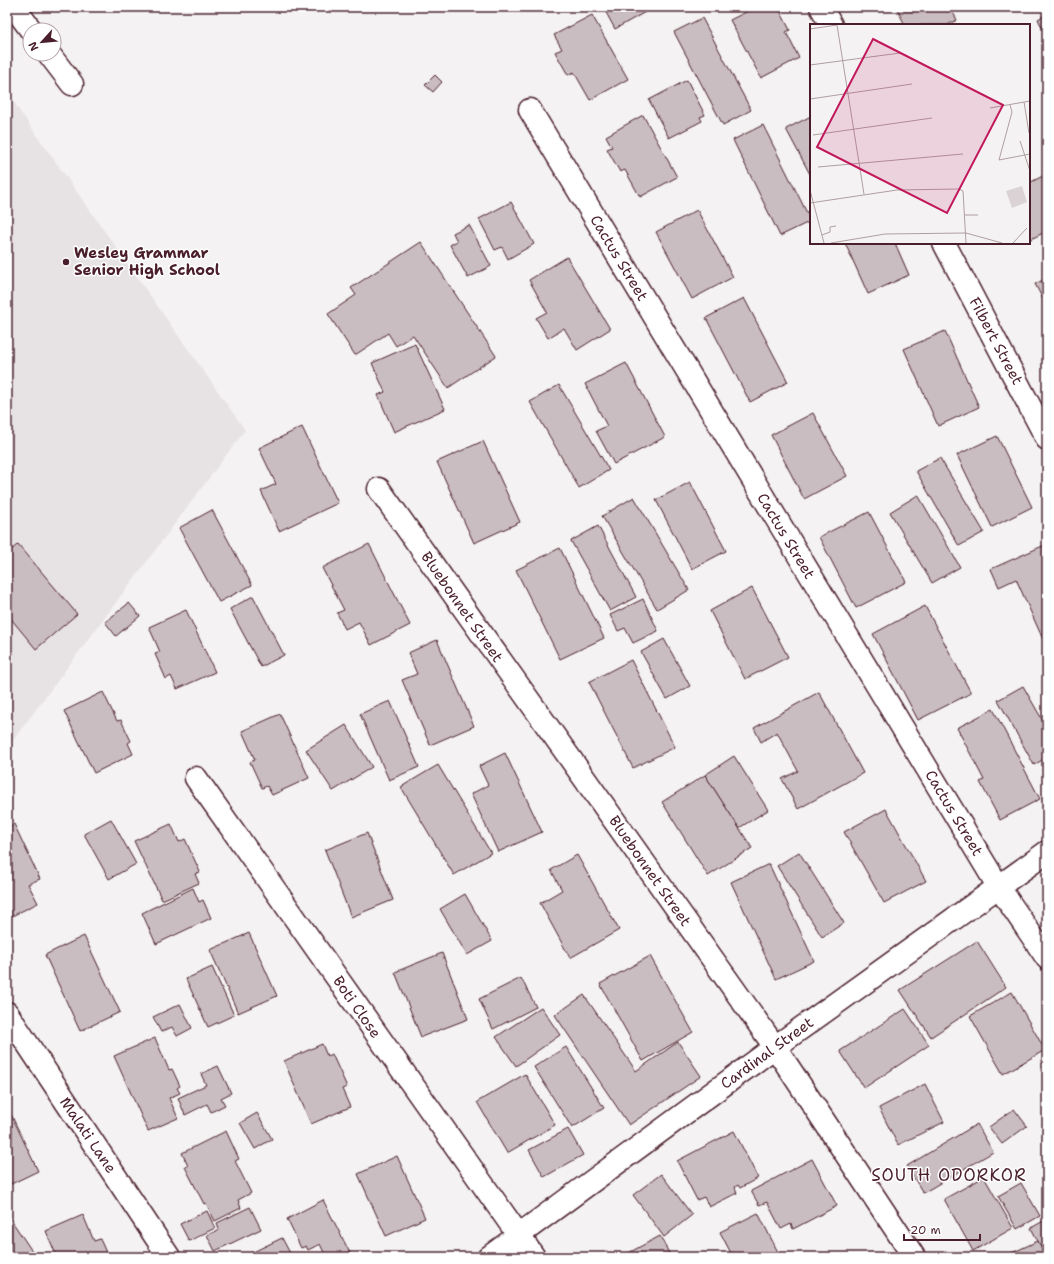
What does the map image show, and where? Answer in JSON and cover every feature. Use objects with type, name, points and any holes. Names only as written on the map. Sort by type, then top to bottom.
[{"type":"street","points":[[14,7],[25,22]]},
{"type":"street","points":[[821,7],[830,24]]},
{"type":"street","points":[[55,62],[72,84]]},
{"type":"street","name":"Cactus Street","points":[[530,110],[998,886],[1047,958]]},
{"type":"street","name":"Filbert Street","points":[[945,244],[1047,439]]},
{"type":"street","name":"Bluebonnet Street","points":[[379,489],[775,1047],[914,1257]]},
{"type":"street","name":"Boti Close","points":[[196,778],[534,1257]]},
{"type":"street","name":"Cardinal Street","points":[[489,1257],[775,1047],[1047,852]]},
{"type":"street","name":"Malati Lane","points":[[7,1012],[169,1257]]},
{"type":"shaded area","name":"Wesley Grammar Senior High School","points":[[7,93],[245,430],[7,748]]},
{"type":"building","points":[[603,7],[645,7],[647,11],[615,29]]},
{"type":"building","points":[[756,7],[772,7],[774,9],[778,7],[790,30],[786,32],[799,58],[761,78],[730,20]]},
{"type":"building","points":[[896,7],[950,7],[957,20],[949,24],[904,24]]},
{"type":"building","points":[[1047,14],[1047,38],[1038,19]]},
{"type":"building","points":[[592,15],[628,79],[590,100],[574,72],[568,75],[555,52],[562,49],[554,35]]},
{"type":"building","points":[[702,18],[751,110],[723,125],[674,32]]},
{"type":"building","points":[[435,75],[442,82],[433,92],[425,85]]},
{"type":"building","points":[[687,80],[705,115],[700,117],[702,121],[669,138],[649,100]]},
{"type":"building","points":[[643,115],[677,177],[640,197],[625,170],[620,172],[607,149],[612,147],[606,136]]},
{"type":"building","points":[[810,117],[810,174],[786,129]]},
{"type":"building","points":[[763,125],[810,221],[780,236],[733,140]]},
{"type":"building","points":[[1047,174],[1047,231],[1030,240],[1030,182]]},
{"type":"building","points":[[511,202],[534,244],[508,259],[502,247],[495,250],[479,219]]},
{"type":"building","points":[[697,210],[733,277],[692,299],[656,232]]},
{"type":"building","points":[[469,225],[491,266],[468,278],[450,245],[457,241],[453,233]]},
{"type":"building","points":[[421,242],[496,356],[448,388],[413,335],[396,346],[388,333],[355,355],[328,314],[356,295],[351,288]]},
{"type":"building","points":[[845,244],[895,244],[909,275],[868,294]]},
{"type":"building","points":[[567,257],[610,329],[577,350],[564,328],[548,338],[536,318],[547,312],[529,280]]},
{"type":"building","points":[[1047,278],[1047,307],[1035,284]]},
{"type":"building","points":[[744,298],[788,382],[750,402],[706,318]]},
{"type":"building","points":[[945,331],[979,407],[938,426],[904,349]]},
{"type":"building","points":[[415,344],[445,409],[394,432],[378,395],[385,392],[372,363]]},
{"type":"building","points":[[626,363],[665,437],[614,464],[596,431],[607,426],[585,384]]},
{"type":"building","points":[[559,385],[609,470],[579,488],[530,402]]},
{"type":"building","points":[[813,413],[847,476],[804,499],[771,435]]},
{"type":"building","points":[[302,427],[338,503],[279,531],[261,491],[276,484],[259,448]]},
{"type":"building","points":[[997,436],[1032,507],[992,527],[957,455]]},
{"type":"building","points":[[483,441],[520,522],[474,543],[437,462]]},
{"type":"building","points":[[940,458],[984,532],[959,546],[916,471]]},
{"type":"building","points":[[690,482],[726,551],[692,569],[656,500]]},
{"type":"building","points":[[918,495],[960,567],[932,583],[890,512]]},
{"type":"building","points":[[634,497],[689,590],[657,609],[602,516]]},
{"type":"building","points":[[212,510],[252,585],[219,602],[179,528]]},
{"type":"building","points":[[869,512],[906,582],[856,608],[819,537]]},
{"type":"building","points":[[598,526],[636,597],[610,611],[571,541]]},
{"type":"building","points":[[18,544],[77,614],[36,649],[7,614],[7,554]]},
{"type":"building","points":[[369,544],[410,625],[371,645],[359,622],[345,629],[337,613],[344,610],[322,568]]},
{"type":"building","points":[[1047,544],[1046,646],[1016,579],[999,587],[991,569]]},
{"type":"building","points":[[560,548],[604,638],[560,659],[516,570]]},
{"type":"building","points":[[752,588],[788,657],[745,679],[710,611]]},
{"type":"building","points":[[253,596],[284,655],[261,667],[230,609]]},
{"type":"building","points":[[643,599],[658,631],[633,643],[625,628],[618,631],[610,615]]},
{"type":"building","points":[[129,603],[140,616],[116,636],[105,622]]},
{"type":"building","points":[[925,606],[971,693],[918,720],[873,634]]},
{"type":"building","points":[[186,610],[215,672],[177,689],[171,676],[166,679],[155,654],[160,652],[149,627]]},
{"type":"building","points":[[664,639],[690,686],[667,699],[641,652]]},
{"type":"building","points":[[437,640],[474,726],[430,745],[402,680],[417,674],[408,653]]},
{"type":"building","points":[[631,660],[675,747],[633,768],[589,682]]},
{"type":"building","points":[[1023,686],[1047,728],[1047,757],[1034,765],[998,700]]},
{"type":"building","points":[[103,692],[117,721],[121,720],[131,741],[128,743],[133,754],[94,773],[64,711]]},
{"type":"building","points":[[819,692],[863,773],[798,809],[782,779],[798,771],[777,732],[761,742],[754,728]]},
{"type":"building","points":[[390,701],[419,767],[389,780],[360,714]]},
{"type":"building","points":[[993,709],[1040,799],[1000,820],[980,782],[984,780],[957,728]]},
{"type":"building","points":[[280,714],[309,778],[272,795],[267,786],[262,788],[250,762],[255,760],[242,731]]},
{"type":"building","points":[[346,725],[372,767],[333,791],[306,750]]},
{"type":"building","points":[[505,753],[542,832],[498,852],[471,794],[488,785],[479,766]]},
{"type":"building","points":[[734,756],[768,810],[739,828],[705,775]]},
{"type":"building","points":[[438,765],[491,853],[454,875],[401,787]]},
{"type":"building","points":[[705,775],[752,848],[708,876],[662,802]]},
{"type":"building","points":[[886,809],[926,881],[884,903],[844,832]]},
{"type":"building","points":[[111,819],[136,864],[109,879],[84,834]]},
{"type":"building","points":[[14,824],[40,879],[28,884],[38,903],[10,917],[7,912],[7,828]]},
{"type":"building","points":[[171,824],[179,842],[185,839],[200,872],[195,874],[199,883],[162,900],[134,841]]},
{"type":"building","points":[[367,833],[393,900],[351,917],[325,850]]},
{"type":"building","points":[[799,852],[844,923],[822,937],[777,866]]},
{"type":"building","points":[[577,855],[619,930],[570,958],[540,903],[562,890],[551,870]]},
{"type":"building","points":[[769,864],[814,961],[776,979],[731,882]]},
{"type":"building","points":[[193,888],[199,902],[203,900],[211,918],[156,944],[142,913]]},
{"type":"building","points":[[465,894],[492,941],[467,955],[440,909]]},
{"type":"building","points":[[249,933],[277,996],[238,1013],[210,950]]},
{"type":"building","points":[[84,936],[120,1012],[80,1031],[45,955]]},
{"type":"building","points":[[977,941],[1006,987],[931,1037],[900,990]]},
{"type":"building","points":[[442,953],[468,1019],[421,1037],[395,972]]},
{"type":"building","points":[[650,956],[693,1032],[643,1061],[600,984]]},
{"type":"building","points":[[212,967],[234,1015],[208,1027],[186,979]]},
{"type":"building","points":[[521,978],[536,1007],[493,1029],[479,999]]},
{"type":"building","points":[[1012,992],[1045,1050],[1003,1074],[970,1016]]},
{"type":"building","points":[[584,995],[636,1071],[678,1042],[701,1076],[629,1125],[555,1015]]},
{"type":"building","points":[[180,1004],[192,1028],[177,1036],[172,1027],[161,1032],[153,1017]]},
{"type":"building","points":[[541,1007],[560,1035],[516,1066],[496,1037]]},
{"type":"building","points":[[905,1009],[929,1045],[864,1088],[840,1051]]},
{"type":"building","points":[[155,1038],[169,1070],[172,1069],[180,1086],[177,1088],[180,1093],[169,1098],[178,1118],[148,1131],[114,1056]]},
{"type":"building","points":[[322,1044],[327,1056],[332,1054],[347,1087],[342,1089],[350,1107],[311,1124],[284,1061]]},
{"type":"building","points":[[566,1047],[604,1108],[572,1128],[534,1067]]},
{"type":"building","points":[[218,1066],[231,1093],[221,1098],[225,1105],[211,1112],[207,1104],[185,1115],[178,1098],[206,1085],[201,1074]]},
{"type":"building","points":[[525,1074],[555,1125],[507,1153],[477,1102]]},
{"type":"building","points":[[925,1084],[944,1122],[898,1145],[879,1108]]},
{"type":"building","points":[[7,1106],[38,1171],[7,1186]]},
{"type":"building","points":[[1014,1109],[1027,1126],[1002,1144],[989,1127]]},
{"type":"building","points":[[257,1113],[272,1139],[255,1149],[240,1123]]},
{"type":"building","points":[[977,1124],[993,1152],[923,1193],[907,1166]]},
{"type":"building","points":[[568,1129],[583,1155],[544,1177],[529,1150]]},
{"type":"building","points":[[226,1131],[239,1159],[235,1161],[251,1193],[238,1200],[241,1208],[215,1221],[206,1203],[204,1204],[185,1167],[188,1166],[182,1153]]},
{"type":"building","points":[[734,1131],[758,1178],[740,1188],[738,1185],[735,1187],[737,1193],[709,1207],[704,1197],[697,1200],[677,1161]]},
{"type":"building","points":[[397,1156],[425,1218],[386,1236],[358,1174]]},
{"type":"building","points":[[812,1159],[837,1206],[793,1229],[791,1224],[781,1229],[767,1202],[759,1205],[751,1191]]},
{"type":"building","points":[[661,1174],[692,1215],[664,1237],[633,1195]]},
{"type":"building","points":[[984,1177],[1013,1228],[973,1251],[944,1199]]},
{"type":"building","points":[[1021,1183],[1040,1216],[1017,1229],[998,1196]]},
{"type":"building","points":[[323,1200],[352,1257],[326,1257],[320,1244],[308,1250],[306,1246],[301,1248],[287,1219]]},
{"type":"building","points":[[250,1207],[261,1229],[215,1251],[207,1235],[219,1230],[217,1223]]},
{"type":"building","points":[[207,1211],[215,1228],[189,1241],[180,1224]]},
{"type":"building","points":[[758,1213],[779,1254],[773,1257],[733,1257],[720,1232]]},
{"type":"building","points":[[7,1214],[36,1257],[7,1257]]},
{"type":"building","points":[[83,1215],[94,1241],[100,1239],[108,1257],[57,1257],[46,1231]]},
{"type":"building","points":[[1047,1219],[1047,1256],[1046,1256],[1031,1228]]},
{"type":"building","points":[[660,1236],[671,1257],[621,1257]]},
{"type":"building","points":[[282,1238],[292,1257],[248,1257],[247,1255]]},
{"type":"building","points":[[1038,1241],[1045,1257],[1003,1257]]},
{"type":"place","name":"Wesley Grammar Senior High School","points":[[66,262]]},
{"type":"district","name":"SOUTH ODORKOR","points":[[949,1175]]}]
